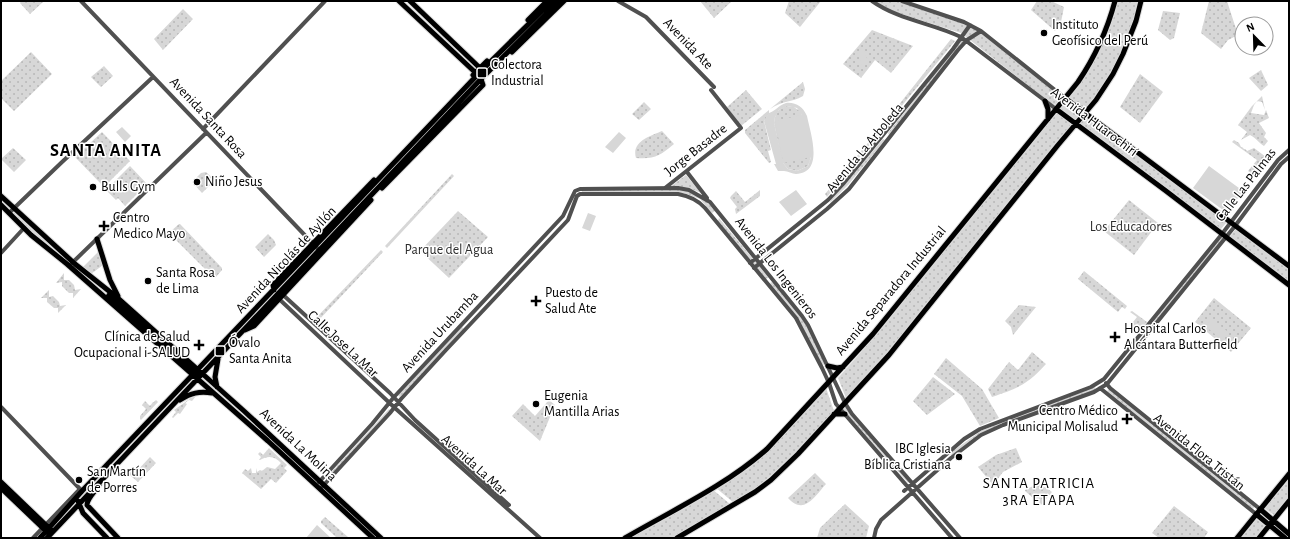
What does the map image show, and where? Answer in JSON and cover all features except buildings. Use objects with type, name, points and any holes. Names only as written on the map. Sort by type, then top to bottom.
[{"type":"main road","points":[[399,1],[478,76]]},
{"type":"main road","points":[[410,1],[483,71]]},
{"type":"main road","name":"Avenida Nicolás de Ayllón","points":[[48,531],[78,496],[81,490],[184,385],[273,288],[376,187],[547,1]]},
{"type":"main road","name":"Avenida Nicolás de Ayllón","points":[[40,538],[79,504],[242,333],[254,326],[315,247],[377,177],[552,1]]},
{"type":"main road","name":"Avenida Nicolás de Ayllón","points":[[483,71],[495,64],[559,1]]},
{"type":"main road","points":[[495,64],[506,58],[564,1]]},
{"type":"main road","name":"Avenida Separadora Industrial","points":[[625,538],[719,484],[751,462],[767,449],[834,378],[873,334],[1088,68],[1110,20],[1115,1]]},
{"type":"main road","points":[[677,538],[750,495],[771,480],[789,463],[889,355],[1102,91],[1118,64],[1133,30],[1141,1]]},
{"type":"main road","points":[[416,17],[422,12]]},
{"type":"main road","points":[[445,45],[450,39]]},
{"type":"main road","name":"Avenida Nicolás de Ayllón","points":[[279,295],[483,85],[478,76]]},
{"type":"main road","name":"Avenida Huarochirí","points":[[1065,98],[1289,266]]},
{"type":"main road","points":[[1045,101],[1048,109],[1048,119]]},
{"type":"main road","name":"Avenida Huarochirí","points":[[1056,109],[1289,285]]},
{"type":"main road","points":[[370,201],[376,187],[377,177]]},
{"type":"main road","points":[[1,196],[106,297],[195,372]]},
{"type":"main road","points":[[1,205],[31,235],[119,299],[191,364],[195,372]]},
{"type":"main road","points":[[97,239],[110,280],[119,299]]},
{"type":"main road","points":[[92,279],[195,372]]},
{"type":"main road","points":[[106,297],[127,311]]},
{"type":"main road","points":[[234,332],[235,324]]},
{"type":"main road","points":[[173,405],[189,395],[217,391],[215,378],[218,357]]},
{"type":"main road","points":[[191,364],[199,363],[209,358]]},
{"type":"main road","points":[[827,365],[836,368],[844,367]]},
{"type":"main road","name":"Avenida La Molina","points":[[195,372],[202,374],[244,411],[373,538]]},
{"type":"main road","name":"Avenida La Molina","points":[[195,372],[198,379],[209,391],[296,463]]},
{"type":"main road","points":[[209,391],[210,382]]},
{"type":"main road","points":[[184,385],[187,386],[188,389]]},
{"type":"main road","points":[[220,400],[225,395]]},
{"type":"main road","points":[[240,416],[244,411]]},
{"type":"main road","points":[[834,414],[845,414]]},
{"type":"main road","points":[[115,465],[115,472]]},
{"type":"main road","points":[[1237,538],[1289,474]]},
{"type":"main road","points":[[103,479],[95,493],[87,502],[87,506],[118,538]]},
{"type":"main road","points":[[1,482],[3,488],[48,531]]},
{"type":"main road","name":"Avenida La Molina","points":[[320,486],[381,538]]},
{"type":"main road","points":[[78,496],[79,504],[83,513],[107,538]]},
{"type":"main road","points":[[1260,538],[1289,501]]},
{"type":"main road","name":"Avenida Flora Tristán","points":[[1260,509],[1285,538]]},
{"type":"main road","points":[[68,515],[76,512],[83,513]]},
{"type":"main road","points":[[88,519],[89,514],[94,514]]},
{"type":"main road","name":"Avenida Flora Tristán","points":[[1256,514],[1289,534]]},
{"type":"main road","points":[[93,524],[98,523],[99,519]]},
{"type":"street","name":"Avenida Santa Rosa","points":[[81,1],[315,247]]},
{"type":"street","points":[[70,263],[97,239],[204,131],[325,1]]},
{"type":"street","name":"Avenida Ate","points":[[618,1],[646,17],[712,89],[741,128]]},
{"type":"street","name":"Avenida Huarochirí","points":[[872,1],[893,13],[948,30],[961,36],[1056,109]]},
{"type":"street","name":"Avenida Huarochirí","points":[[902,1],[964,22],[981,31],[1065,98]]},
{"type":"street","name":"Avenida La Arboleda","points":[[750,263],[828,200],[843,184],[953,49],[970,25]]},
{"type":"street","name":"Avenida La Arboleda","points":[[754,268],[827,209],[849,188],[958,50],[967,40],[981,31]]},
{"type":"street","points":[[958,50],[968,45],[976,47]]},
{"type":"street","points":[[9,213],[153,77]]},
{"type":"street","name":"Jorge Basadre","points":[[665,188],[741,128]]},
{"type":"street","name":"Calle Las Palmas","points":[[1224,236],[1278,160],[1289,150]]},
{"type":"street","name":"Calle Las Palmas","points":[[1233,224],[1289,156]]},
{"type":"street","points":[[687,172],[710,202]]},
{"type":"street","name":"Avenida Los Ingenieros","points":[[575,190],[580,188],[665,188],[689,190],[710,202],[802,316],[808,325],[845,403],[852,414],[960,538]]},
{"type":"street","name":"Avenida Urubamba","points":[[320,486],[394,397],[563,216],[575,190]]},
{"type":"street","name":"Avenida Los Ingenieros","points":[[578,195],[678,194],[697,200],[706,208],[796,318],[829,383],[834,402],[906,489],[912,492],[952,538]]},
{"type":"street","name":"Avenida Urubamba","points":[[320,486],[568,220],[575,198],[578,195]]},
{"type":"street","points":[[1,253],[24,228]]},
{"type":"street","points":[[15,238],[22,234],[31,235]]},
{"type":"street","points":[[906,489],[964,439],[980,429],[1098,384],[1104,379],[1224,236]]},
{"type":"street","points":[[874,538],[880,520],[968,444],[981,435],[1101,389],[1107,384],[1224,236]]},
{"type":"street","name":"Calle Jose La Mar","points":[[279,295],[289,301],[304,314],[394,397],[398,403]]},
{"type":"street","name":"Calle Jose La Mar","points":[[279,295],[284,304],[394,407]]},
{"type":"street","points":[[284,304],[289,301]]},
{"type":"street","points":[[300,319],[304,314]]},
{"type":"street","points":[[822,368],[824,364],[827,365]]},
{"type":"street","name":"Avenida Flora Tristán","points":[[1104,379],[1110,388],[1260,509]]},
{"type":"street","name":"Avenida Flora Tristán","points":[[1098,384],[1101,389],[1256,514]]},
{"type":"street","name":"Avenida La Mar","points":[[398,403],[414,420],[540,538]]},
{"type":"street","points":[[1,407],[81,490]]},
{"type":"street","name":"Avenida La Mar","points":[[394,407],[507,507]]},
{"type":"street","name":"Avenida Nicolás de Ayllón","points":[[33,538],[48,531],[81,490]]},
{"type":"green space","points":[[21,1],[43,2],[30,14],[20,3]]},
{"type":"green space","points":[[700,1],[732,1],[714,18]]},
{"type":"green space","points":[[789,1],[821,1],[800,27],[785,13]]},
{"type":"green space","points":[[875,1],[898,1],[958,21],[978,31],[1062,98],[1057,104],[1053,105],[961,33],[892,11]]},
{"type":"green space","points":[[1037,1],[1051,1],[1064,7],[1061,22],[1055,31],[1031,10]]},
{"type":"green space","points":[[1117,1],[1139,1],[1118,58],[1104,84],[1085,110],[1069,97],[1085,75],[1098,52],[1109,27]]},
{"type":"green space","points":[[1209,1],[1227,1],[1234,23],[1234,37],[1228,40],[1221,49],[1201,33]]},
{"type":"green space","points":[[183,9],[193,19],[163,50],[154,39]]},
{"type":"green space","points":[[1163,11],[1180,13],[1174,38],[1170,40],[1158,30]]},
{"type":"green space","points":[[872,30],[913,46],[891,73],[875,60],[861,78],[843,64]]},
{"type":"green space","points":[[962,38],[964,41],[889,135],[888,133]]},
{"type":"green space","points":[[951,39],[955,41],[827,197],[825,194],[878,131]]},
{"type":"green space","points":[[864,50],[869,64],[862,66],[857,52]]},
{"type":"green space","points":[[31,52],[52,74],[14,111],[1,98],[1,81]]},
{"type":"green space","points":[[104,66],[113,76],[101,87],[91,77]]},
{"type":"green space","points":[[1261,70],[1268,85],[1261,91],[1249,78]]},
{"type":"green space","points":[[1140,74],[1163,92],[1140,123],[1120,107]]},
{"type":"green space","points":[[803,82],[805,89],[803,96],[795,100],[779,104],[770,109]]},
{"type":"green space","points":[[746,90],[762,109],[741,126],[727,107]]},
{"type":"green space","points":[[1262,96],[1265,110],[1262,102],[1257,101]]},
{"type":"green space","points":[[1257,101],[1251,113],[1264,115],[1266,110],[1269,118],[1259,123],[1266,133],[1264,137],[1268,141],[1264,146],[1250,135],[1241,140],[1247,132],[1238,125]]},
{"type":"green space","points":[[644,102],[651,109],[639,120],[632,114]]},
{"type":"green space","points":[[783,104],[796,104],[807,116],[814,151],[810,167],[805,172],[793,174],[786,171],[778,171],[774,164],[776,164],[764,121],[769,113]],"holes":[[[787,106],[797,108],[802,115],[775,121],[783,162],[774,123],[775,117],[779,110]],[[811,157],[808,166],[797,171],[788,169],[783,163]]]},
{"type":"green space","points":[[1063,104],[1067,104],[1078,113],[1079,116],[1077,119],[1073,120],[1061,111]]},
{"type":"green space","points":[[787,106],[794,107],[801,112],[811,157],[808,166],[797,171],[788,169],[782,162],[774,123],[775,117],[781,108]]},
{"type":"green space","points":[[769,110],[769,114],[764,121],[771,150],[768,151],[771,162],[769,163],[745,133],[745,130]]},
{"type":"green space","points":[[1055,112],[1072,124],[871,373],[846,398],[838,378],[877,334]]},
{"type":"green space","points":[[1086,115],[1227,222],[1220,230],[1079,123]]},
{"type":"green space","points":[[122,127],[131,136],[125,142],[116,132]]},
{"type":"green space","points":[[662,131],[674,144],[657,156],[636,158],[636,147],[639,143]]},
{"type":"green space","points":[[102,132],[130,161],[104,187],[75,157]]},
{"type":"green space","points":[[619,132],[626,138],[613,153],[605,147]]},
{"type":"green space","points":[[883,139],[885,140],[848,185],[830,203],[831,199]]},
{"type":"green space","points":[[1234,140],[1247,151],[1254,148],[1266,157],[1252,174],[1248,171],[1257,160],[1232,142]]},
{"type":"green space","points":[[13,148],[26,160],[14,172],[1,159]]},
{"type":"green space","points":[[130,166],[147,184],[125,206],[118,198],[116,200],[106,190]]},
{"type":"green space","points":[[1209,166],[1243,191],[1227,213],[1193,188]]},
{"type":"green space","points":[[206,172],[215,180],[202,193],[192,182],[201,173]]},
{"type":"green space","points":[[452,174],[454,176],[387,248],[385,246]]},
{"type":"green space","points":[[686,175],[701,193],[689,188],[670,187]]},
{"type":"green space","points":[[123,185],[134,195],[126,203],[115,193]]},
{"type":"green space","points":[[582,190],[685,190],[705,200],[715,211],[712,213],[700,199],[684,193],[582,192]]},
{"type":"green space","points":[[760,190],[760,196],[736,214],[735,209],[737,207],[730,198],[736,191],[745,202]]},
{"type":"green space","points":[[796,190],[807,204],[791,216],[779,202]]},
{"type":"green space","name":"Los Educadores","points":[[1129,200],[1158,223],[1134,255],[1104,231]]},
{"type":"green space","name":"Parque del Agua","points":[[458,211],[488,237],[449,278],[420,251]]},
{"type":"green space","points":[[15,212],[70,263],[40,240],[13,214]]},
{"type":"green space","points":[[588,213],[596,216],[590,231],[582,228]]},
{"type":"green space","points":[[719,218],[768,278],[765,279],[718,221]]},
{"type":"green space","points":[[179,224],[222,268],[215,278],[171,235],[170,232]]},
{"type":"green space","points":[[1236,229],[1289,268],[1289,282],[1229,237]]},
{"type":"green space","points":[[268,234],[274,240],[276,245],[264,257],[255,247]]},
{"type":"green space","points":[[1222,237],[1224,238],[1156,322],[1154,322],[1154,321]]},
{"type":"green space","points":[[446,245],[453,252],[442,263],[435,257]]},
{"type":"green space","points":[[381,250],[383,252],[317,322],[314,320]]},
{"type":"green space","points":[[99,251],[103,265],[91,274],[83,267]]},
{"type":"green space","points":[[1084,271],[1127,306],[1125,309],[1122,307],[1118,312],[1078,279]]},
{"type":"green space","points":[[64,273],[64,280],[69,280],[74,285],[75,290],[81,289],[73,298],[73,293],[69,293],[62,286],[62,282],[56,283]]},
{"type":"green space","points":[[771,282],[797,312],[806,325],[825,364],[822,365],[803,327],[795,314],[770,285]]},
{"type":"green space","points":[[49,290],[49,297],[53,296],[59,302],[60,306],[66,305],[58,313],[58,308],[54,308],[47,302],[47,298],[41,298]]},
{"type":"green space","points":[[1214,298],[1251,328],[1231,352],[1195,322]]},
{"type":"green space","points":[[1019,305],[1036,307],[1013,335],[1011,327],[1005,321]]},
{"type":"green space","points":[[1132,311],[1147,322],[1142,328],[1137,324],[1132,329],[1130,326],[1137,317],[1130,312]]},
{"type":"green space","points":[[1211,319],[1227,331],[1221,339],[1205,326]]},
{"type":"green space","points":[[462,327],[464,329],[400,397],[398,395]]},
{"type":"green space","points":[[1032,352],[1046,364],[1033,377],[1022,385],[992,397],[988,389],[1009,362],[1018,370]]},
{"type":"green space","points":[[946,358],[982,389],[999,418],[980,426],[962,396],[934,374]]},
{"type":"green space","points":[[933,377],[955,394],[927,415],[913,401]]},
{"type":"green space","points":[[1095,387],[1096,390],[1006,423],[1005,420]]},
{"type":"green space","points":[[826,388],[834,411],[799,449],[775,472],[734,503],[715,487],[740,474],[759,459],[779,440]]},
{"type":"green space","points":[[1110,389],[1255,506],[1253,509],[1107,391]]},
{"type":"green space","points":[[196,396],[192,401],[189,400],[185,403],[187,404],[180,414],[178,413],[173,418],[172,417],[176,412],[174,410],[191,398]]},
{"type":"green space","points":[[156,400],[158,402],[141,420],[140,416],[146,409],[142,405],[145,401],[150,406],[153,402],[155,403],[154,402]]},
{"type":"green space","points":[[549,400],[555,405],[540,441],[512,416],[523,404],[535,416]]},
{"type":"green space","points":[[846,406],[909,482],[908,483],[843,409]]},
{"type":"green space","points":[[389,409],[391,411],[328,480],[326,478]]},
{"type":"green space","points":[[1001,423],[952,455],[950,454],[981,431]]},
{"type":"green space","points":[[269,448],[287,465],[284,468],[287,471],[276,483],[271,479],[261,489],[242,473],[245,469],[248,471],[251,468],[252,473],[256,473],[256,468],[257,472],[260,470],[262,471],[267,467],[275,469],[281,463],[276,459],[266,457],[259,460],[261,457],[258,454],[260,452],[263,455]]},
{"type":"green space","points":[[1016,448],[1022,462],[1003,472],[993,485],[978,467],[996,455]]},
{"type":"green space","points":[[150,457],[156,463],[138,482],[126,472],[129,469],[134,474]]},
{"type":"green space","points":[[815,473],[826,484],[809,502],[804,505],[799,505],[788,498]]},
{"type":"green space","points":[[1289,476],[1289,499],[1275,516],[1263,507]]},
{"type":"green space","points":[[1039,483],[1052,492],[1041,505],[1025,491]]},
{"type":"green space","points":[[712,489],[730,504],[673,538],[629,538]]},
{"type":"green space","points":[[845,504],[869,526],[866,538],[817,538],[820,528]]},
{"type":"green space","points":[[1174,506],[1208,532],[1204,538],[1159,538],[1152,533]]},
{"type":"green space","points":[[325,517],[348,538],[337,538],[321,523]]},
{"type":"green space","points":[[1255,518],[1266,526],[1257,538],[1239,538]]},
{"type":"green space","points":[[317,525],[331,538],[306,538]]},
{"type":"place","name":"Instituto Geofísico del Perú","points":[[1044,33]]},
{"type":"place","name":"Colectora Industrial","points":[[482,73]]},
{"type":"place","name":"Niño Jesus","points":[[197,182]]},
{"type":"place","name":"Bulls Gym","points":[[93,187]]},
{"type":"place","name":"Centro Medico Mayo","points":[[104,226]]},
{"type":"place","name":"Santa Rosa de Lima","points":[[148,281]]},
{"type":"place","name":"Puesto de Salud Ate","points":[[536,301]]},
{"type":"place","name":"Hospital Carlos Alcántara Butterfield","points":[[1115,337]]},
{"type":"place","name":"Clínica de Salud Ocupacional i-SALUD","points":[[199,345]]},
{"type":"place","name":"Óvalo Santa Anita","points":[[220,351]]},
{"type":"place","name":"Eugenia Mantilla Arias","points":[[536,404]]},
{"type":"place","name":"Centro Médico Municipal Molisalud","points":[[1127,419]]},
{"type":"place","name":"IBC Iglesia Bíblica Cristiana","points":[[959,457]]},
{"type":"place","name":"San Martín de Porres","points":[[79,480]]},
{"type":"district","name":"SANTA ANITA","points":[[106,151]]},
{"type":"district","name":"SANTA PATRICIA 3RA ETAPA","points":[[1039,492]]}]
